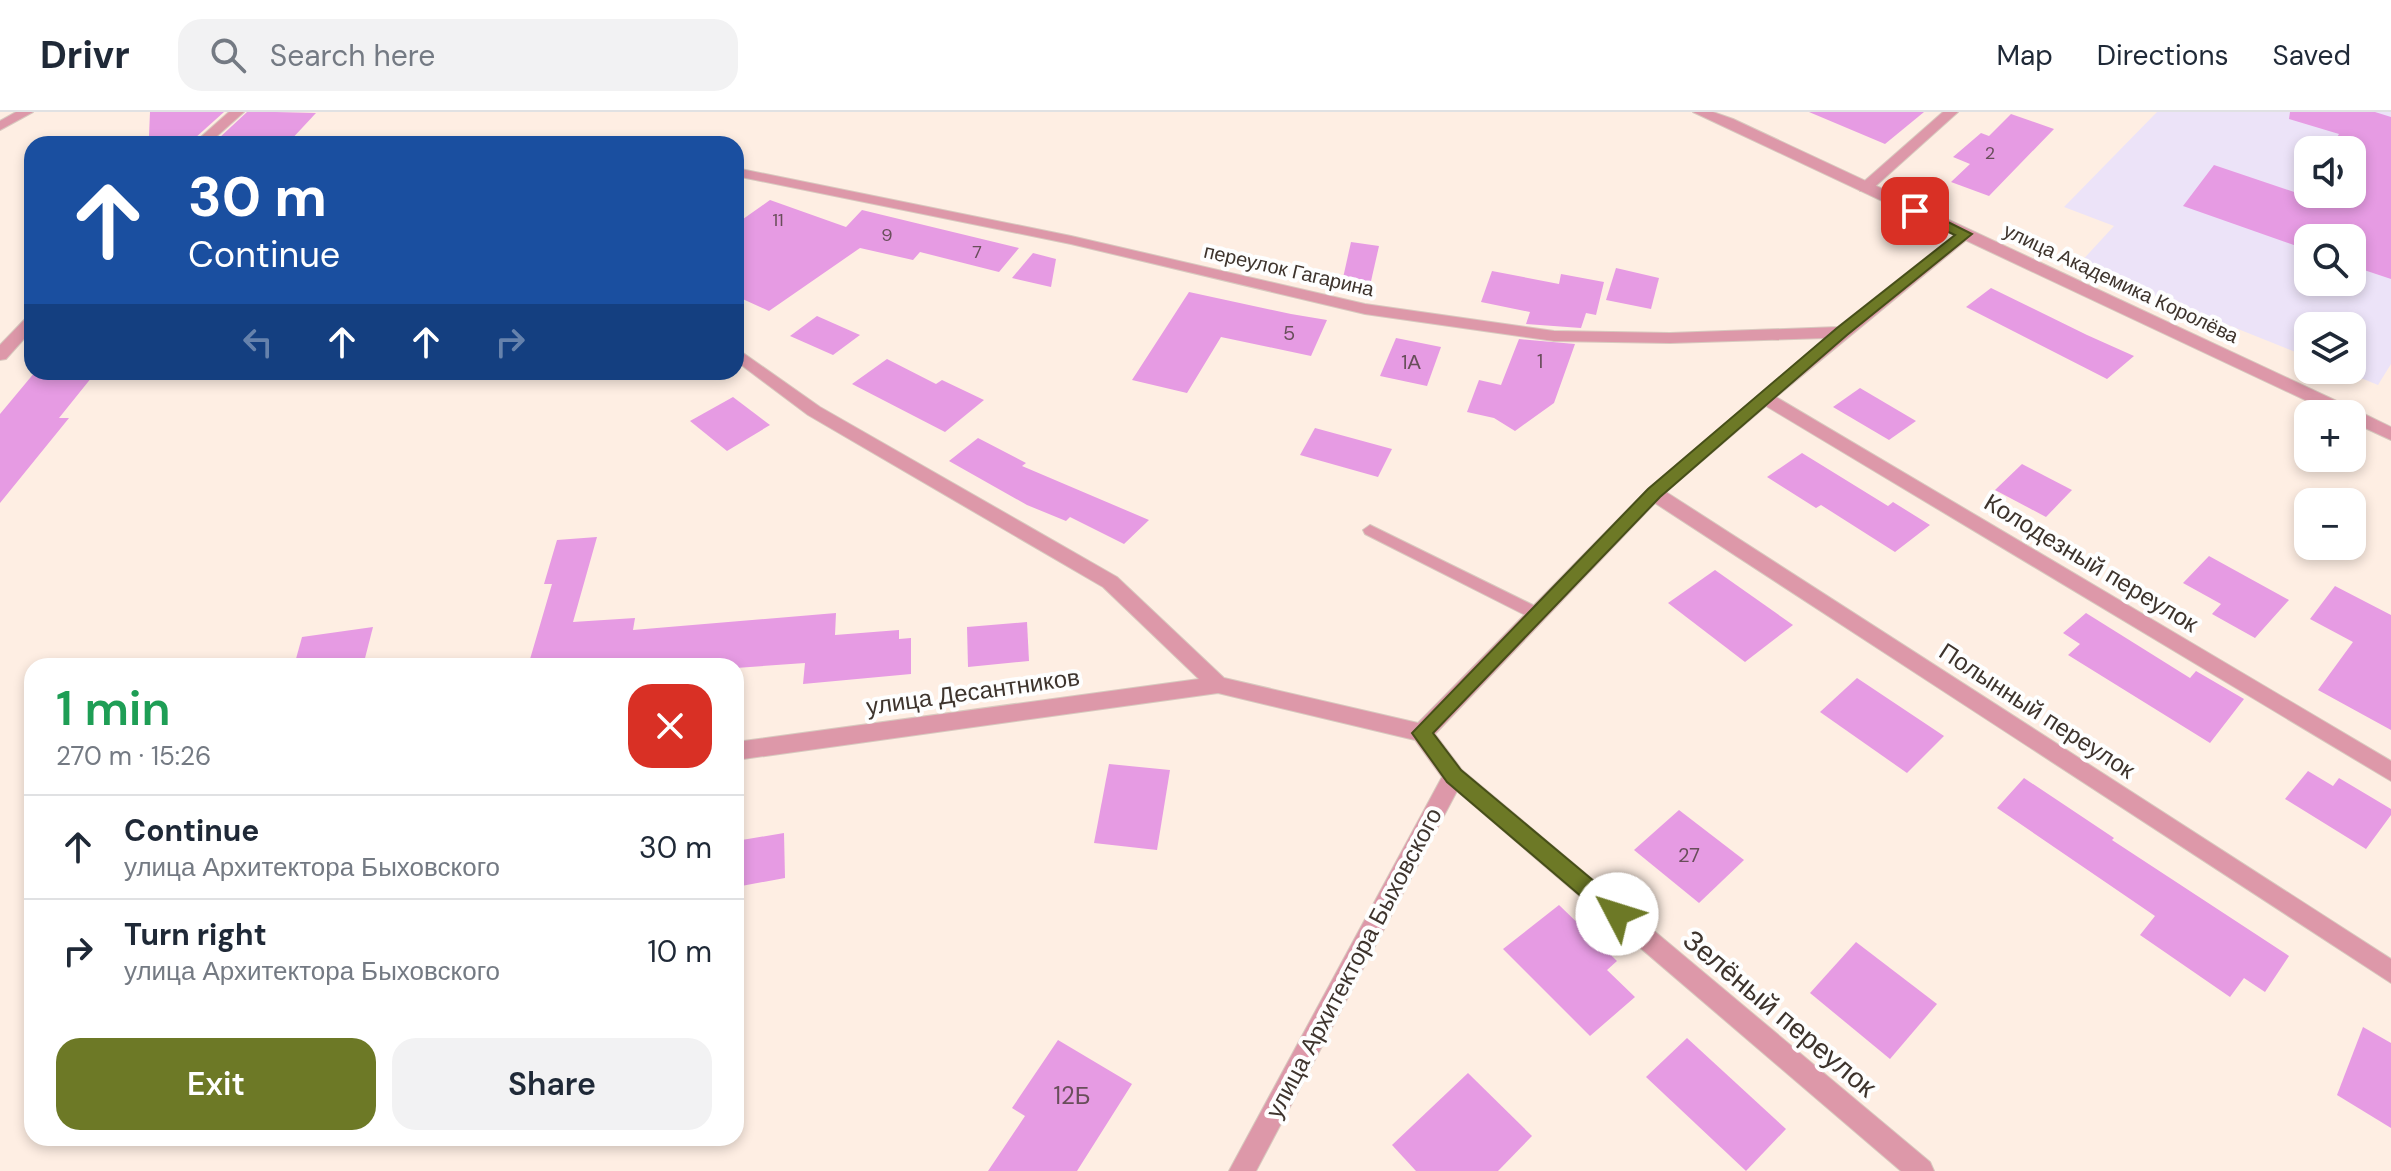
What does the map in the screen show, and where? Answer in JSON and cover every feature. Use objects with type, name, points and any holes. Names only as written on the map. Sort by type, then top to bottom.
[{"type":"street","points":[[0,126],[26,112]]},
{"type":"street","points":[[209,136],[237,112]]},
{"type":"street","name":"улица Академика Королёва","points":[[1700,112],[1731,117],[1865,188],[2318,400]]},
{"type":"street","points":[[1865,188],[1951,112]]},
{"type":"street","name":"переулок Гагарина","points":[[744,175],[1071,240],[1365,309],[1554,336],[1670,338],[1842,332]]},
{"type":"street","points":[[1422,733],[1654,493],[1842,332],[1965,234]]},
{"type":"street","points":[[0,355],[24,330]]},
{"type":"street","points":[[744,359],[814,411],[1110,582],[1218,685],[1422,733],[1454,776]]},
{"type":"street","name":"Колодезный переулок","points":[[1765,398],[2391,772]]},
{"type":"street","name":"улица Академика Королёва","points":[[2366,422],[2391,434]]},
{"type":"street","name":"Полынный переулок","points":[[1654,493],[2391,972]]},
{"type":"street","name":"улица Десантников","points":[[744,750],[1218,685]]},
{"type":"street","name":"улица Архитектора Быховского","points":[[1242,1171],[1454,776]]},
{"type":"street","name":"Зелёный переулок","points":[[1454,776],[1921,1171]]},
{"type":"lane","points":[[1370,530],[1537,614]]},
{"type":"shaded area","points":[[2157,112],[2391,112],[2391,364],[2378,385],[2366,380],[2366,312],[2294,312],[2294,351],[2078,265],[2114,226],[2064,207]]},
{"type":"building","points":[[150,112],[224,112],[197,136],[149,136]]},
{"type":"building","points":[[247,112],[316,113],[295,136],[221,136]]},
{"type":"building","points":[[1809,112],[1924,112],[1885,144]]},
{"type":"building","points":[[2290,112],[2375,112],[2391,117],[2391,279],[2366,271],[2366,224],[2294,224],[2294,245],[2183,206],[2214,165],[2294,192],[2294,208],[2366,208],[2366,136],[2338,136],[2289,119]]},
{"type":"building","points":[[2011,114],[2054,129],[1989,196],[1951,182],[1970,164],[1953,157],[1981,133],[1989,136]]},
{"type":"building","points":[[770,200],[846,227],[862,210],[1019,248],[999,272],[920,252],[913,260],[860,248],[769,311],[744,300],[744,218]]},
{"type":"building","points":[[1351,242],[1379,246],[1369,290],[1341,287]]},
{"type":"building","points":[[1033,253],[1056,259],[1051,287],[1012,278]]},
{"type":"building","points":[[1616,268],[1659,278],[1651,309],[1606,300]]},
{"type":"building","points":[[1492,271],[1559,284],[1561,274],[1604,282],[1596,315],[1586,313],[1581,328],[1526,324],[1530,312],[1481,302]]},
{"type":"building","points":[[1991,288],[2134,356],[2107,379],[1966,307]]},
{"type":"building","points":[[1189,292],[1327,320],[1311,356],[1221,337],[1187,393],[1132,380]]},
{"type":"building","points":[[817,316],[860,335],[833,355],[790,336]]},
{"type":"building","points":[[1396,338],[1441,347],[1427,386],[1380,376]]},
{"type":"building","points":[[1519,339],[1575,344],[1554,403],[1515,431],[1494,418],[1467,412],[1479,380],[1501,385]]},
{"type":"building","points":[[887,359],[936,384],[942,380],[984,400],[945,432],[852,384]]},
{"type":"building","points":[[28,380],[90,380],[59,418],[69,418],[0,503],[0,414]]},
{"type":"building","points":[[1860,388],[1916,421],[1889,440],[1833,407]]},
{"type":"building","points":[[733,397],[770,425],[727,451],[690,421]]},
{"type":"building","points":[[1315,428],[1392,449],[1378,477],[1300,455]]},
{"type":"building","points":[[978,438],[1026,463],[1022,466],[1149,520],[1124,544],[1070,517],[1066,521],[1027,505],[949,461]]},
{"type":"building","points":[[1802,453],[1888,506],[1893,502],[1930,525],[1895,552],[1821,505],[1816,508],[1767,477]]},
{"type":"building","points":[[2022,464],[2072,490],[2046,517],[1995,490]]},
{"type":"building","points":[[597,537],[573,622],[635,618],[633,630],[836,613],[835,635],[899,630],[899,639],[911,638],[911,674],[803,684],[805,663],[744,667],[744,658],[530,658],[552,584],[544,584],[557,540]]},
{"type":"building","points":[[2209,556],[2289,600],[2255,638],[2212,614],[2221,604],[2183,583]]},
{"type":"building","points":[[1715,570],[1793,625],[1745,662],[1668,603]]},
{"type":"building","points":[[2335,586],[2391,615],[2391,730],[2318,690],[2353,642],[2310,619]]},
{"type":"building","points":[[2086,613],[2190,678],[2196,671],[2244,699],[2210,743],[2068,655],[2080,644],[2063,633]]},
{"type":"building","points":[[1027,622],[1029,661],[968,667],[967,627]]},
{"type":"building","points":[[373,627],[365,658],[296,658],[302,637]]},
{"type":"building","points":[[1857,678],[1944,736],[1907,773],[1820,712]]},
{"type":"building","points":[[1109,764],[1170,770],[1157,850],[1094,843]]},
{"type":"building","points":[[2308,771],[2333,786],[2339,778],[2391,809],[2391,815],[2366,849],[2285,799]]},
{"type":"building","points":[[2024,778],[2289,956],[2265,992],[2244,978],[2230,997],[2140,935],[2155,916],[1997,808]]},
{"type":"building","points":[[1679,810],[1744,860],[1699,903],[1634,850]]},
{"type":"building","points":[[784,833],[785,878],[744,886],[744,840]]},
{"type":"building","points":[[1559,905],[1617,961],[1607,970],[1635,997],[1590,1036],[1503,949]]},
{"type":"building","points":[[1856,942],[1937,1004],[1890,1059],[1810,993]]},
{"type":"building","points":[[2363,1027],[2391,1043],[2391,1128],[2337,1095]]},
{"type":"building","points":[[1687,1038],[1786,1129],[1746,1171],[1646,1077]]},
{"type":"building","points":[[1058,1040],[1132,1084],[1077,1171],[988,1171],[1025,1116],[1012,1108]]},
{"type":"building","points":[[1468,1073],[1532,1136],[1498,1171],[1416,1171],[1392,1145]]},
{"type":"route","points":[[1617,914],[1454,776],[1422,733],[1654,493],[1842,332],[1965,234],[1915,211]]}]
